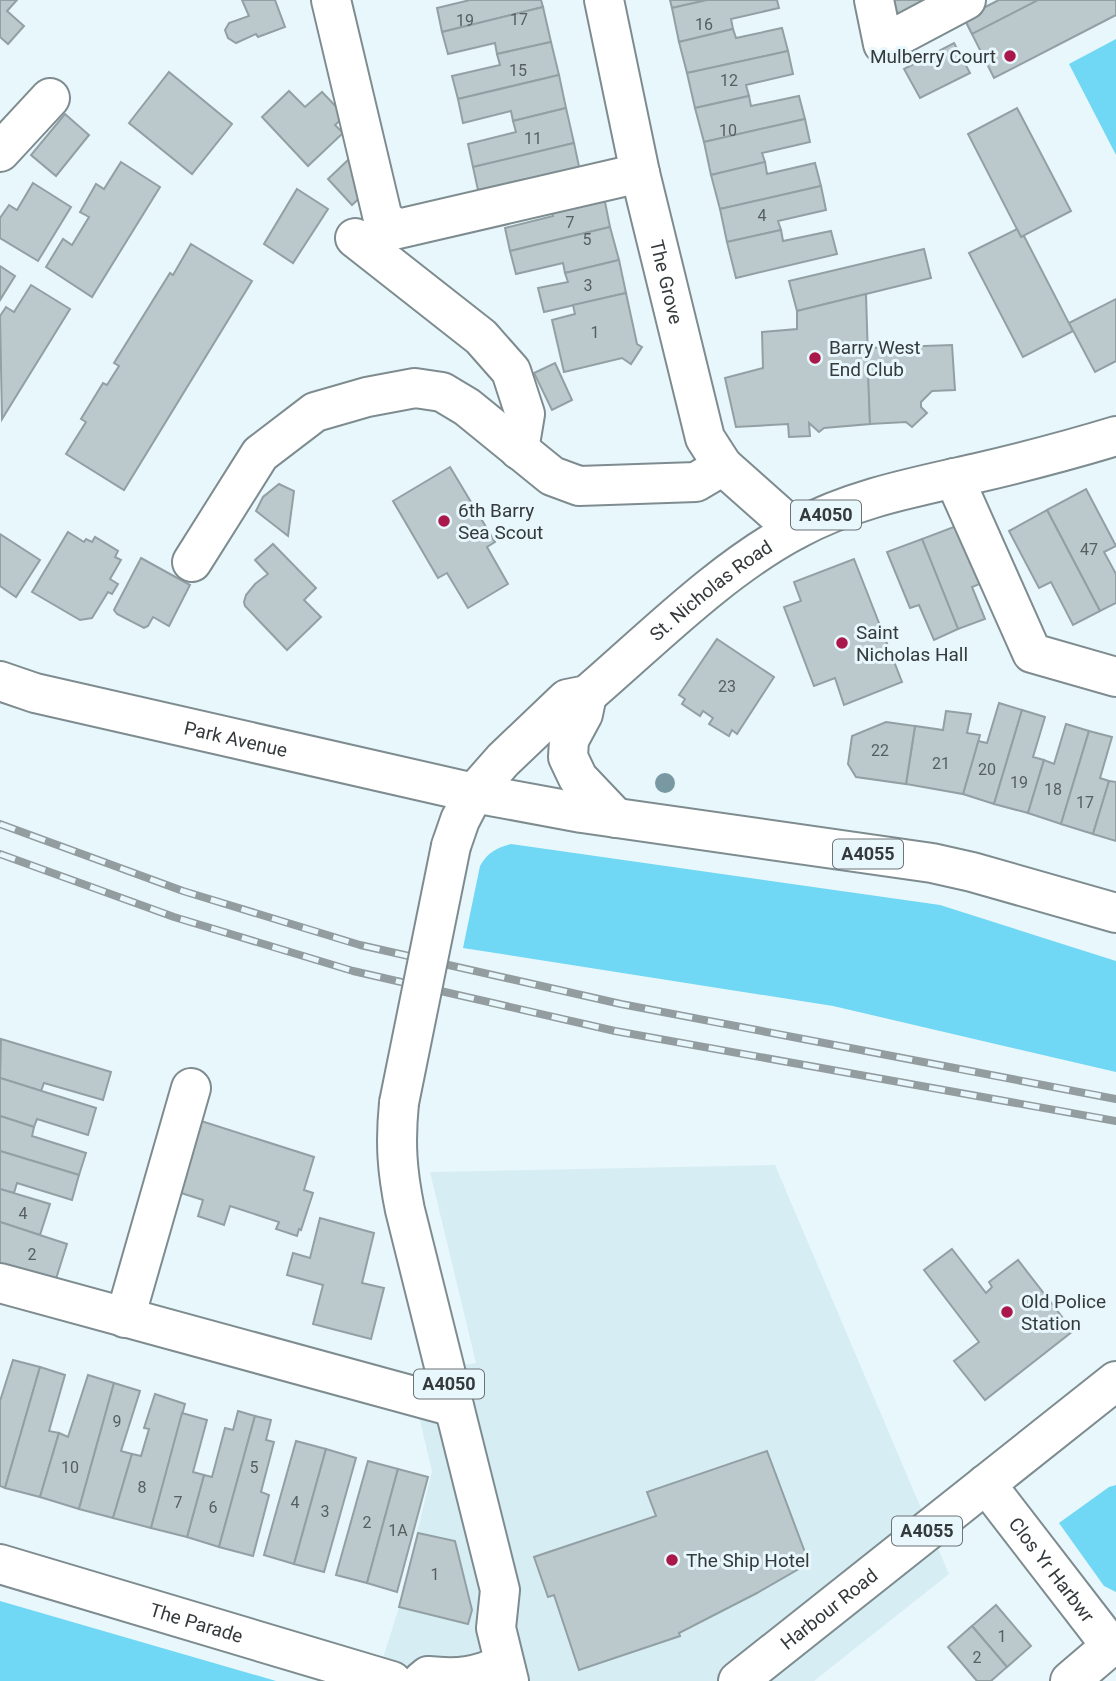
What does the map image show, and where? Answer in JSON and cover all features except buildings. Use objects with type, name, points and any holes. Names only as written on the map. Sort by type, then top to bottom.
[{"type":"main road","points":[[331,0],[383,219],[398,229],[640,173]]},
{"type":"main road","name":"The Grove","points":[[604,0],[640,173],[705,438],[723,466],[794,530]]},
{"type":"main road","points":[[874,0],[883,44],[966,0]]},
{"type":"main road","points":[[0,152],[50,98]]},
{"type":"main road","points":[[355,238],[481,337],[511,371],[525,414],[519,450]]},
{"type":"main road","points":[[192,562],[260,454],[314,412],[415,387],[442,392],[467,407],[552,476],[579,486],[696,482],[723,466]]},
{"type":"main road","name":"St. Nicholas Road","points":[[474,793],[503,760],[567,699],[587,695],[740,565],[794,530],[870,499],[1034,460],[1116,436]]},
{"type":"main road","points":[[954,478],[1032,653],[1116,677]]},
{"type":"main road","name":"Park Avenue","points":[[0,681],[35,693],[474,793]]},
{"type":"main road","points":[[587,695],[583,714],[569,740],[568,757],[578,778],[616,818]]},
{"type":"main road","name":"A4055","points":[[474,793],[616,818],[932,863],[1116,913]]},
{"type":"main road","name":"A4050","points":[[474,793],[451,846],[399,1103],[395,1139],[397,1170],[500,1590],[496,1628],[507,1673]]},
{"type":"main road","points":[[125,1318],[191,1088]]},
{"type":"main road","points":[[0,1283],[454,1406]]},
{"type":"main road","name":"Harbour Road","points":[[738,1681],[1116,1381]]},
{"type":"main road","name":"Clos Yr Harbwr","points":[[986,1484],[1114,1644],[1070,1681]]},
{"type":"main road","name":"The Parade","points":[[0,1564],[392,1681]]},
{"type":"main road","points":[[422,1681],[428,1676],[457,1679],[507,1673]]},
{"type":"shaded area","points":[[1116,39],[1116,155],[1069,64]]},
{"type":"shaded area","points":[[511,844],[940,905],[1116,961],[1116,1072],[833,1006],[463,948],[480,866],[493,851]]},
{"type":"shaded area","points":[[775,1165],[949,1574],[814,1681],[376,1681],[399,1607],[432,1471],[409,1374],[476,1363],[430,1172]]},
{"type":"shaded area","points":[[1116,1485],[1116,1592],[1104,1586],[1059,1523],[1109,1487]]},
{"type":"shaded area","points":[[0,1601],[276,1681],[0,1681]]},
{"type":"railway","points":[[0,824],[183,891],[360,945],[621,1004],[1116,1099]]},
{"type":"railway","points":[[0,854],[174,917],[353,971],[615,1031],[1116,1121]]},
{"type":"place","name":"Mulberry Court","points":[[1010,56]]},
{"type":"place","name":"Barry West End Club","points":[[815,358]]},
{"type":"place","name":"6th Barry Sea Scout","points":[[444,521]]},
{"type":"place","name":"Saint Nicholas Hall","points":[[842,643]]},
{"type":"place","name":"Old Police Station","points":[[1007,1312]]},
{"type":"place","name":"The Ship Hotel","points":[[672,1560]]}]
